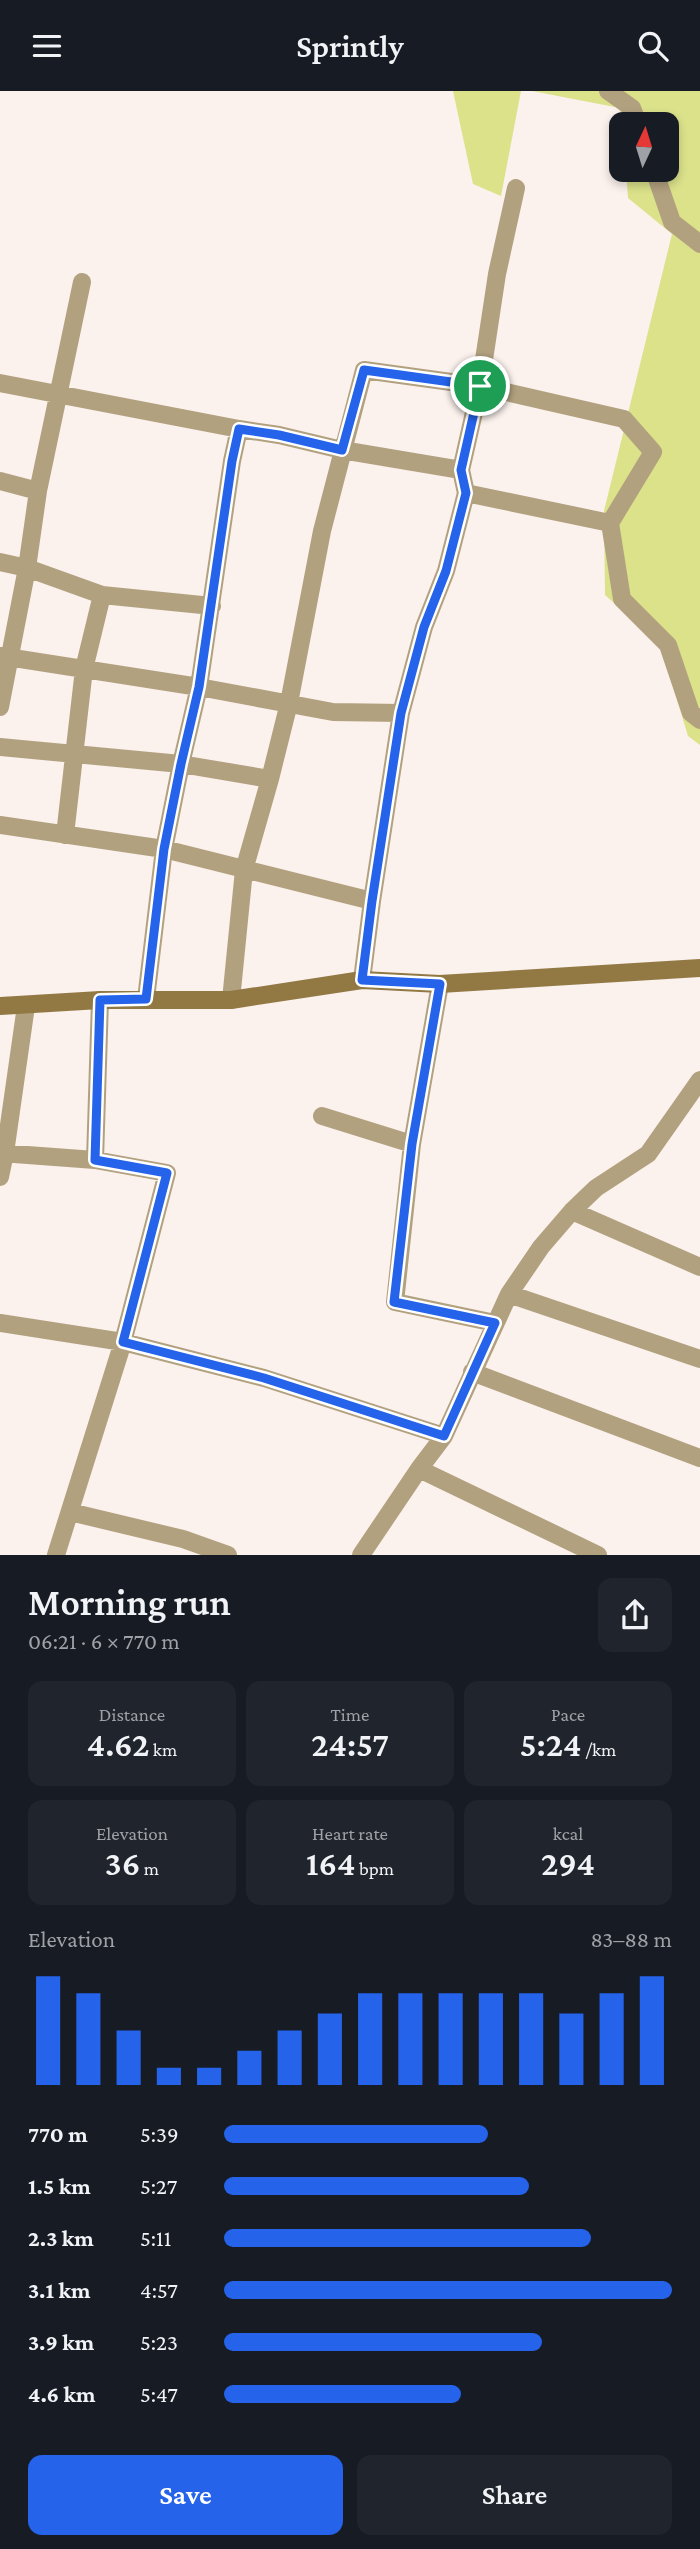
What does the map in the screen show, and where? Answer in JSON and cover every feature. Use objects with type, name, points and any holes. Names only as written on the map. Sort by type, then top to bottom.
[{"type":"street","points":[[608,91],[632,108],[634,112]]},
{"type":"street","points":[[658,182],[672,222],[700,244]]},
{"type":"street","points":[[362,980],[401,713],[424,627],[446,571],[466,493],[461,470],[480,386],[497,274],[516,188]]},
{"type":"street","points":[[0,707],[5,657],[27,568],[38,491],[82,282]]},
{"type":"street","points":[[231,1000],[244,870],[289,703],[321,531],[364,370],[480,386],[624,419],[653,452],[610,523],[622,599],[668,645],[691,713],[700,720]]},
{"type":"street","points":[[0,383],[279,435],[342,450],[461,470]]},
{"type":"street","points":[[146,999],[164,849],[199,687],[239,429]]},
{"type":"street","points":[[0,481],[38,491]]},
{"type":"street","points":[[466,493],[610,523]]},
{"type":"street","points":[[0,562],[27,568],[102,595],[212,606]]},
{"type":"street","points":[[65,835],[84,669],[102,595]]},
{"type":"street","points":[[5,657],[199,687],[332,712],[401,713]]},
{"type":"street","points":[[0,747],[181,764],[270,779]]},
{"type":"street","points":[[0,825],[164,849],[372,901]]},
{"type":"street","points":[[0,1006],[100,1000],[231,1000],[362,980],[440,984],[700,968]]},
{"type":"street","points":[[440,984],[412,1144],[394,1302],[495,1323]]},
{"type":"street","points":[[95,1160],[100,1000]]},
{"type":"street","points":[[0,1177],[26,1006]]},
{"type":"street","points":[[361,1555],[444,1436],[509,1294],[541,1247],[596,1188],[648,1154],[700,1080]]},
{"type":"street","points":[[322,1116],[412,1144]]},
{"type":"street","points":[[3,1153],[95,1160],[167,1173],[123,1342],[56,1555]]},
{"type":"street","points":[[572,1211],[700,1267]]},
{"type":"street","points":[[509,1294],[700,1359]]},
{"type":"street","points":[[0,1323],[123,1342],[264,1378],[444,1436]]},
{"type":"street","points":[[472,1372],[700,1458]]},
{"type":"street","points":[[419,1469],[598,1555]]},
{"type":"street","points":[[70,1512],[183,1539],[228,1555]]},
{"type":"green space","points":[[453,91],[521,91],[501,196],[473,184]]},
{"type":"green space","points":[[532,91],[700,91],[700,745],[688,736],[660,644],[605,595],[604,511],[672,234],[628,198],[627,182],[679,182],[679,112],[620,112],[620,108]]},
{"type":"route","points":[[364,370],[480,386],[461,470],[466,493],[446,571],[424,627],[401,713],[362,980],[440,984],[412,1144],[394,1302],[495,1323],[444,1436],[264,1378],[123,1342],[167,1173],[95,1160],[100,1000],[146,999],[164,849],[199,687],[239,429],[279,435],[342,450],[364,370]]}]
